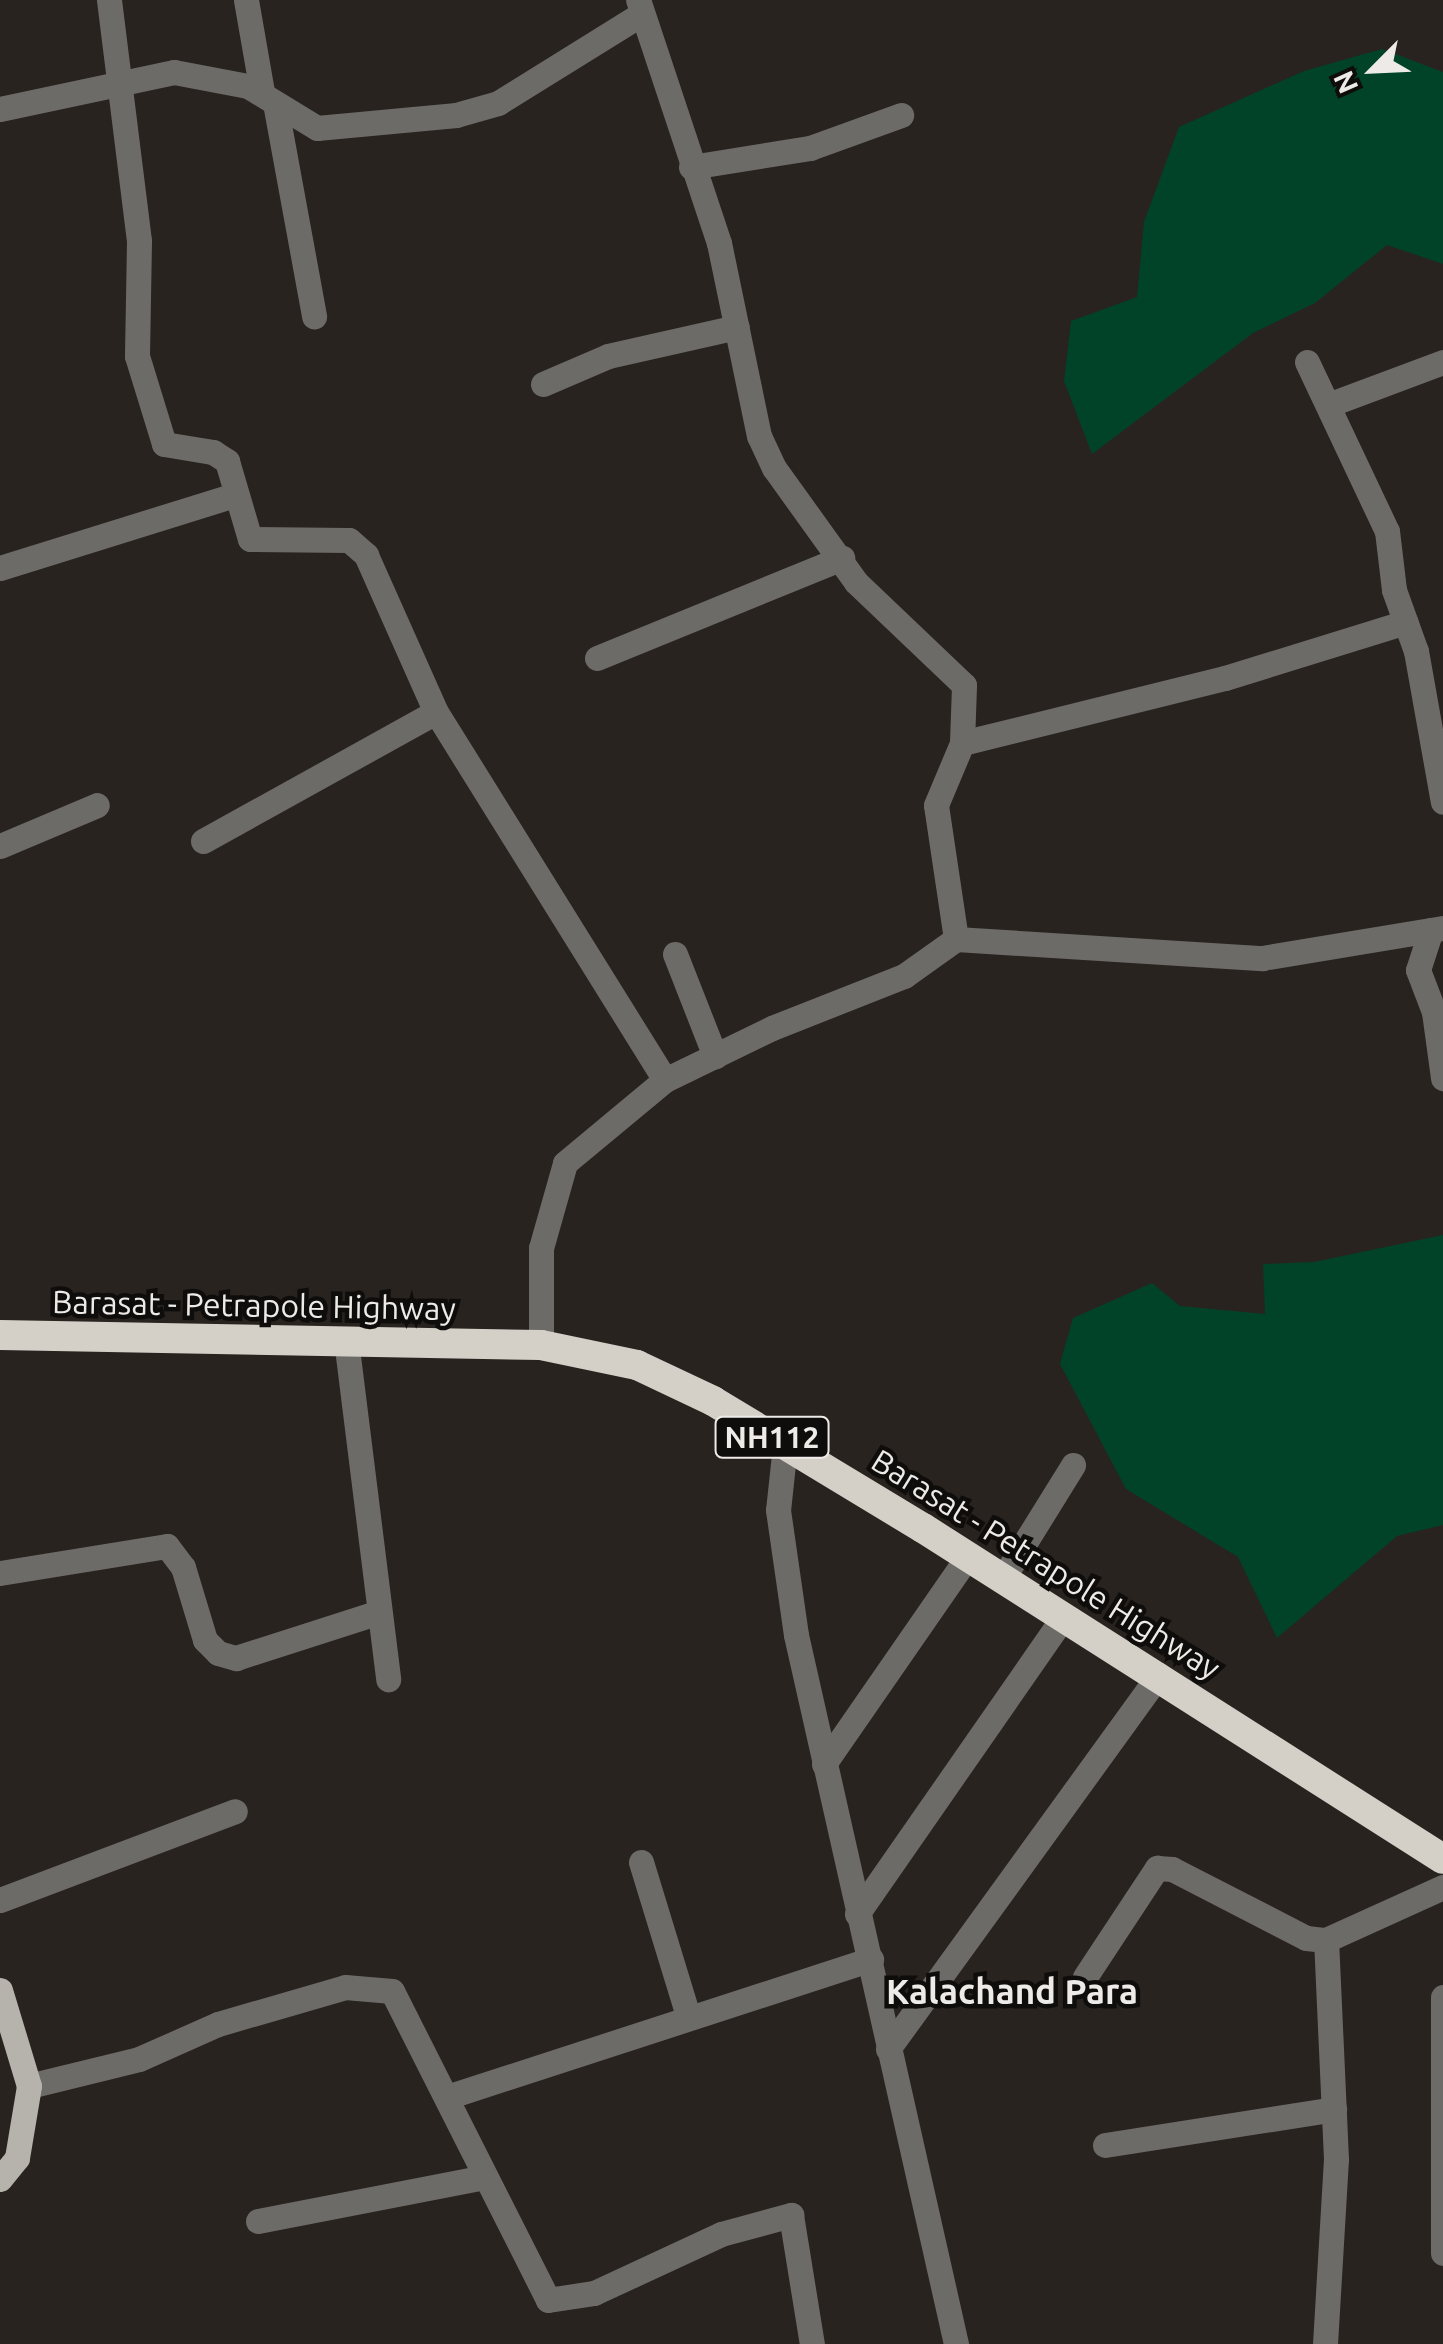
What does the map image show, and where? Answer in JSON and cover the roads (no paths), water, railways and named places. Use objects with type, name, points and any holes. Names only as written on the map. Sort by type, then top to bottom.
[{"type":"highway","name":"Barasat - Petrapole Highway","points":[[0,1335],[541,1344],[598,1353],[672,1380],[785,1445],[1159,1675],[1443,1860]]},
{"type":"main road","points":[[0,1990],[29,2086],[18,2158],[0,2178]]},
{"type":"street","points":[[109,0],[139,241],[135,338],[142,377],[164,444],[220,456],[250,540],[349,540],[366,555],[436,712],[664,1080]]},
{"type":"street","points":[[246,0],[314,316]]},
{"type":"street","points":[[0,109],[122,83],[192,73],[268,98],[307,124],[342,130],[466,113],[498,103],[639,8],[718,243],[759,436],[774,468],[856,582],[964,685],[962,743],[936,805],[956,939]]},
{"type":"street","points":[[690,167],[810,148],[902,115]]},
{"type":"street","points":[[544,384],[608,356],[736,326]]},
{"type":"street","points":[[1307,362],[1380,511],[1443,802]]},
{"type":"street","points":[[1328,405],[1443,362]]},
{"type":"street","points":[[0,568],[234,495]]},
{"type":"street","points":[[597,658],[842,558]]},
{"type":"street","points":[[962,743],[1214,681],[1406,622]]},
{"type":"street","points":[[203,841],[436,712]]},
{"type":"street","points":[[0,846],[98,805]]},
{"type":"street","points":[[541,1344],[541,1248],[565,1163],[664,1080],[904,976],[956,939],[1262,958],[1437,929]]},
{"type":"street","points":[[1437,929],[1418,970],[1434,1012],[1443,1078]]},
{"type":"street","points":[[675,954],[715,1056]]},
{"type":"street","points":[[346,1340],[388,1679]]},
{"type":"street","points":[[785,1445],[778,1492],[784,1563],[857,1914],[871,1959],[956,2344]]},
{"type":"street","points":[[1004,1578],[1074,1464]]},
{"type":"street","points":[[0,1573],[167,1546],[183,1567],[205,1640],[218,1653],[236,1658],[379,1612]]},
{"type":"street","points":[[824,1764],[968,1556]]},
{"type":"street","points":[[857,1914],[1064,1616]]},
{"type":"street","points":[[888,2049],[1159,1675]]},
{"type":"street","points":[[0,1900],[235,1811]]},
{"type":"street","points":[[642,1862],[688,2016]]},
{"type":"street","points":[[1085,1978],[1156,1868],[1172,1869],[1306,1938],[1326,1940],[1443,1887]]},
{"type":"street","points":[[1324,2344],[1334,2109],[1326,1940]]},
{"type":"street","points":[[447,2096],[871,1959]]},
{"type":"street","points":[[29,2086],[139,2059],[218,2024],[345,1987],[392,1991],[548,2300],[594,2293],[720,2234],[791,2215],[812,2344]]},
{"type":"street","points":[[1443,1997],[1443,2252]]},
{"type":"street","points":[[1105,2145],[1334,2109]]},
{"type":"street","points":[[258,2221],[485,2177]]},
{"type":"district","name":"Kalachand Para","points":[[1012,1991]]}]
